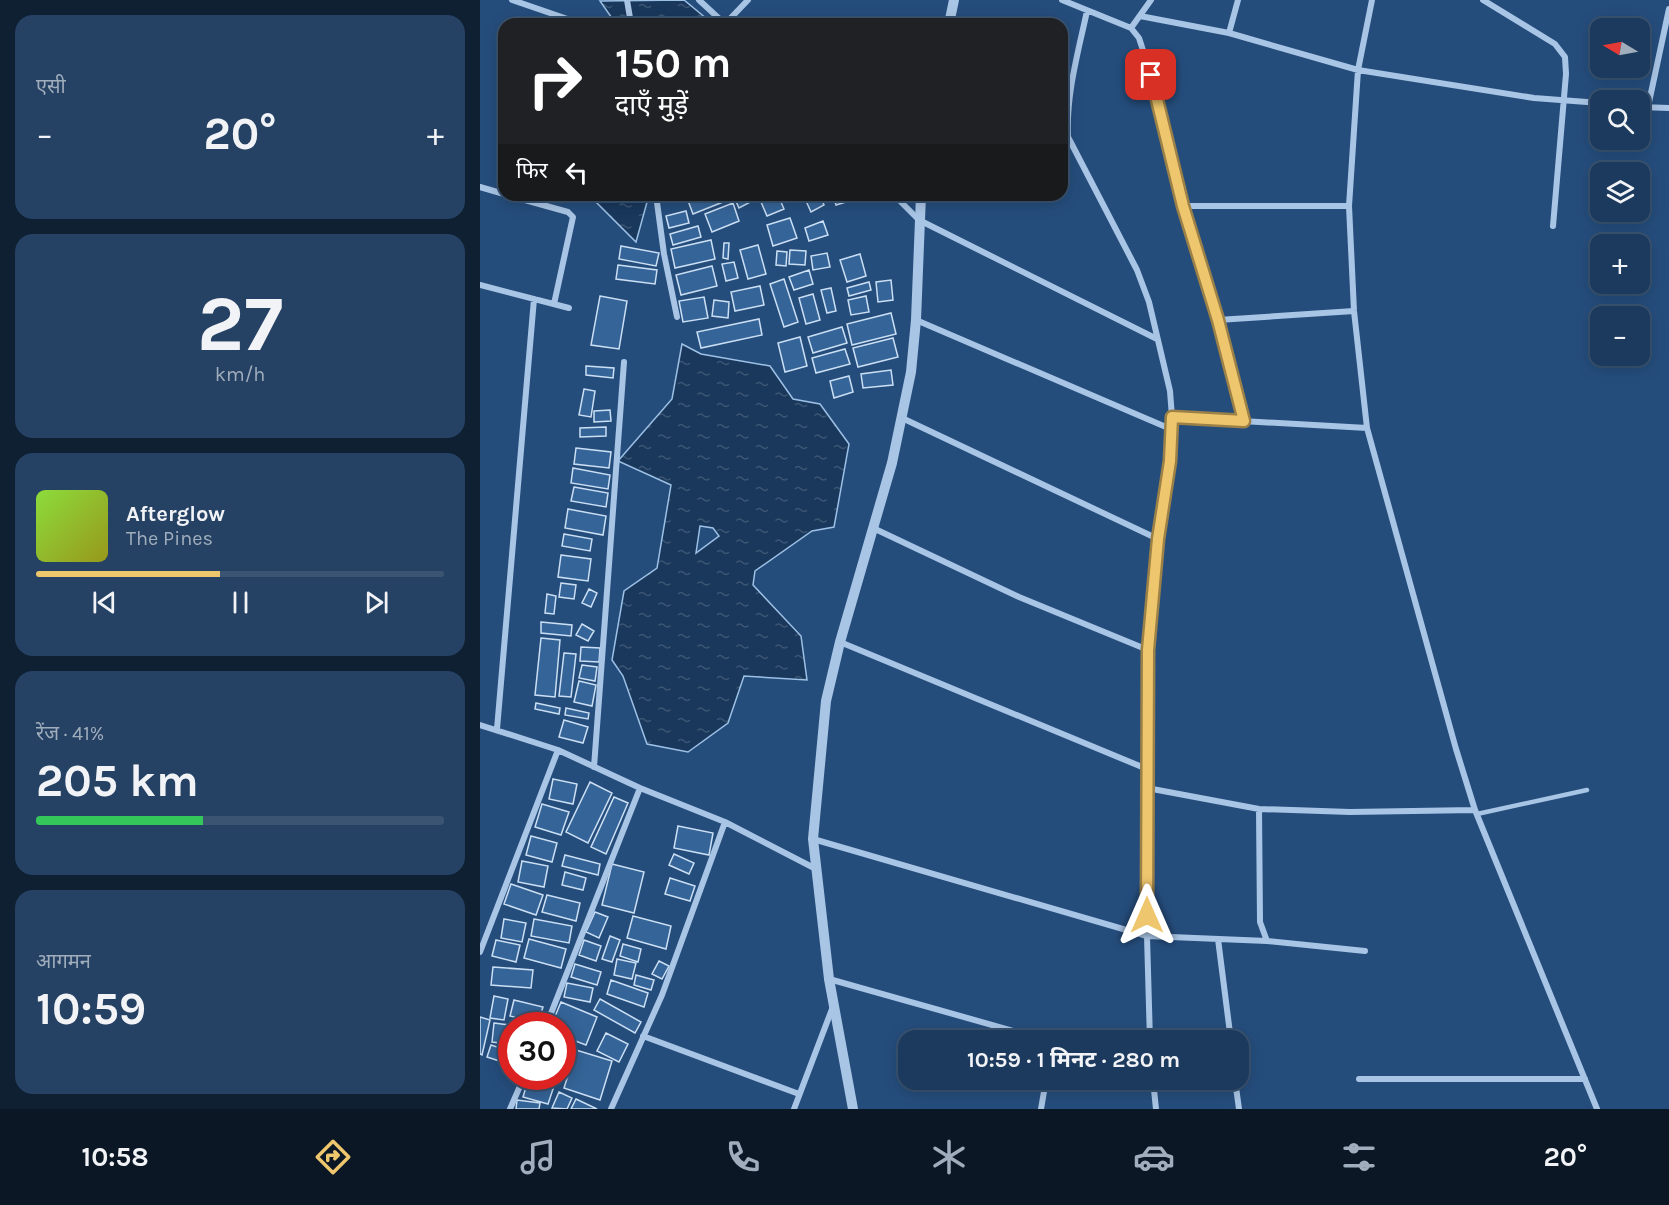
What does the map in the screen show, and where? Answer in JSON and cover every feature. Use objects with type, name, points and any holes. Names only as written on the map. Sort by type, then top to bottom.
[{"type":"street","points":[[512,0],[564,18]]},
{"type":"street","points":[[627,0],[630,18]]},
{"type":"street","points":[[699,0],[718,18]]},
{"type":"street","points":[[731,18],[748,0]]},
{"type":"street","points":[[950,18],[954,0]]},
{"type":"street","points":[[1062,0],[1131,28],[1144,48],[1183,206],[1218,320],[1244,421]]},
{"type":"street","points":[[1131,28],[1151,0]]},
{"type":"street","points":[[1229,33],[1238,0]]},
{"type":"street","points":[[1372,0],[1358,70],[1349,206],[1354,310],[1367,428],[1456,749],[1476,812],[1597,1109]]},
{"type":"street","points":[[1483,0],[1555,44],[1565,57],[1566,74],[1553,226]]},
{"type":"street","points":[[1650,99],[1669,9]]},
{"type":"street","points":[[1068,106],[1088,11]]},
{"type":"street","points":[[1140,16],[1229,33],[1358,70],[1590,103]]},
{"type":"street","points":[[1650,108],[1669,108]]},
{"type":"street","points":[[1068,141],[1137,270],[1149,302],[1170,391],[1173,430],[1158,539],[1148,650],[1147,936],[1150,1030]]},
{"type":"street","points":[[480,187],[498,193]]},
{"type":"street","points":[[528,201],[568,212],[573,218],[554,304]]},
{"type":"street","points":[[657,201],[664,254],[677,317]]},
{"type":"street","points":[[900,201],[920,220],[1157,339]]},
{"type":"street","points":[[853,1109],[829,979],[813,839],[826,701],[840,642],[892,463],[911,372],[916,320],[921,201]]},
{"type":"street","points":[[1183,206],[1349,206]]},
{"type":"street","points":[[480,285],[569,308]]},
{"type":"street","points":[[497,729],[534,299]]},
{"type":"street","points":[[1218,320],[1354,310]]},
{"type":"street","points":[[916,320],[1173,430]]},
{"type":"street","points":[[594,767],[624,362]]},
{"type":"street","points":[[1172,417],[1367,428]]},
{"type":"street","points":[[902,418],[1158,539]]},
{"type":"street","points":[[873,528],[1019,597],[1148,650]]},
{"type":"street","points":[[840,642],[1147,769]]},
{"type":"street","points":[[480,725],[558,750],[640,788],[725,822],[816,869]]},
{"type":"street","points":[[480,952],[558,750]]},
{"type":"street","points":[[552,1012],[640,788]]},
{"type":"street","points":[[1147,788],[1259,809],[1476,812]]},
{"type":"street","points":[[1259,809],[1260,922],[1267,941]]},
{"type":"street","points":[[611,1109],[662,995],[725,822]]},
{"type":"street","points":[[813,839],[1147,936],[1267,941],[1365,951]]},
{"type":"street","points":[[1218,939],[1230,1030]]},
{"type":"street","points":[[829,979],[1010,1030]]},
{"type":"street","points":[[794,1109],[834,1005]]},
{"type":"street","points":[[643,1036],[799,1094]]},
{"type":"street","points":[[1359,1079],[1585,1079]]},
{"type":"street","points":[[510,1109],[518,1090]]},
{"type":"street","points":[[1041,1109],[1044,1090]]},
{"type":"street","points":[[1154,1090],[1156,1109]]},
{"type":"street","points":[[1237,1090],[1239,1109]]},
{"type":"lane","points":[[1476,812],[1587,790]]},
{"type":"water","points":[[684,0],[706,18],[612,18],[600,1]]},
{"type":"water","points":[[595,201],[647,201],[636,242]]},
{"type":"water","points":[[682,344],[701,354],[770,366],[793,399],[820,404],[849,444],[834,527],[812,531],[755,571],[753,585],[801,636],[807,680],[744,676],[728,723],[688,752],[647,744],[623,676],[612,660],[624,591],[657,568],[671,485],[618,461],[672,399]],"holes":[[[700,526],[713,528],[719,536],[696,553]]]},
{"type":"building","points":[[688,201],[723,202],[693,214]]},
{"type":"building","points":[[736,201],[752,201],[739,208]]},
{"type":"building","points":[[781,201],[784,209],[767,216],[761,202]]},
{"type":"building","points":[[806,201],[822,201],[824,205],[811,212]]},
{"type":"building","points":[[835,201],[849,201],[836,205]]},
{"type":"building","points":[[733,203],[739,221],[712,232],[705,214]]},
{"type":"building","points":[[686,211],[689,223],[669,228],[666,216]]},
{"type":"building","points":[[790,218],[797,238],[773,246],[767,225]]},
{"type":"building","points":[[823,221],[828,235],[809,241],[805,228]]},
{"type":"building","points":[[698,226],[701,237],[673,245],[670,234]]},
{"type":"building","points":[[711,240],[715,259],[675,268],[671,249]]},
{"type":"building","points":[[724,243],[729,243],[728,259],[723,258]]},
{"type":"building","points":[[758,245],[766,274],[748,279],[740,250]]},
{"type":"building","points":[[621,246],[659,253],[656,266],[619,259]]},
{"type":"building","points":[[790,250],[806,251],[805,265],[789,264]]},
{"type":"building","points":[[777,251],[787,252],[786,266],[776,265]]},
{"type":"building","points":[[827,253],[830,267],[813,270],[811,256]]},
{"type":"building","points":[[860,254],[866,276],[847,282],[840,260]]},
{"type":"building","points":[[734,262],[738,278],[726,281],[722,264]]},
{"type":"building","points":[[618,265],[657,270],[655,284],[616,279]]},
{"type":"building","points":[[712,266],[717,286],[681,295],[676,275]]},
{"type":"building","points":[[809,270],[813,284],[794,290],[789,277]]},
{"type":"building","points":[[784,279],[798,322],[784,327],[770,284]]},
{"type":"building","points":[[891,280],[893,300],[878,302],[876,282]]},
{"type":"building","points":[[869,282],[871,290],[849,296],[847,288]]},
{"type":"building","points":[[760,286],[764,305],[735,311],[731,292]]},
{"type":"building","points":[[831,288],[836,311],[827,313],[821,290]]},
{"type":"building","points":[[813,294],[820,320],[806,324],[799,298]]},
{"type":"building","points":[[600,296],[627,301],[619,349],[591,345]]},
{"type":"building","points":[[866,296],[869,312],[851,315],[848,300]]},
{"type":"building","points":[[704,297],[708,318],[683,322],[679,301]]},
{"type":"building","points":[[714,300],[729,302],[728,318],[712,316]]},
{"type":"building","points":[[891,313],[896,334],[852,345],[847,324]]},
{"type":"building","points":[[759,319],[762,335],[701,348],[697,332]]},
{"type":"building","points":[[842,327],[847,343],[813,353],[808,337]]},
{"type":"building","points":[[800,337],[807,366],[785,372],[778,343]]},
{"type":"building","points":[[893,338],[898,357],[858,367],[853,348]]},
{"type":"building","points":[[845,349],[850,364],[816,373],[812,358]]},
{"type":"building","points":[[586,366],[614,368],[613,378],[586,375]]},
{"type":"building","points":[[891,370],[893,385],[863,388],[861,374]]},
{"type":"building","points":[[849,376],[853,392],[834,398],[830,381]]},
{"type":"building","points":[[584,389],[595,391],[591,417],[579,415]]},
{"type":"building","points":[[610,410],[611,421],[594,422],[594,411]]},
{"type":"building","points":[[606,427],[606,436],[580,437],[580,428]]},
{"type":"building","points":[[576,448],[611,452],[609,468],[574,464]]},
{"type":"building","points":[[573,468],[610,475],[608,489],[571,483]]},
{"type":"building","points":[[574,487],[608,493],[606,507],[571,501]]},
{"type":"building","points":[[568,509],[606,516],[603,535],[565,528]]},
{"type":"building","points":[[564,534],[592,539],[590,551],[562,546]]},
{"type":"building","points":[[561,555],[591,559],[588,581],[558,577]]},
{"type":"building","points":[[561,583],[576,585],[574,599],[559,597]]},
{"type":"building","points":[[589,589],[597,593],[591,607],[582,603]]},
{"type":"building","points":[[547,594],[556,596],[554,614],[545,613]]},
{"type":"building","points":[[541,622],[572,625],[571,636],[541,633]]},
{"type":"building","points":[[582,624],[594,631],[588,641],[576,635]]},
{"type":"building","points":[[541,638],[560,640],[555,697],[535,695]]},
{"type":"building","points":[[581,647],[600,648],[599,662],[580,661]]},
{"type":"building","points":[[564,653],[576,654],[571,697],[559,696]]},
{"type":"building","points":[[582,665],[597,667],[595,681],[579,678]]},
{"type":"building","points":[[579,681],[596,685],[592,706],[574,702]]},
{"type":"building","points":[[536,703],[560,708],[559,714],[535,709]]},
{"type":"building","points":[[566,708],[589,713],[588,719],[565,715]]},
{"type":"building","points":[[564,720],[588,727],[583,743],[559,737]]},
{"type":"building","points":[[553,779],[577,784],[573,804],[549,799]]},
{"type":"building","points":[[590,782],[612,793],[588,843],[566,832]]},
{"type":"building","points":[[614,797],[628,803],[606,854],[591,847]]},
{"type":"building","points":[[542,804],[569,812],[561,835],[535,827]]},
{"type":"building","points":[[678,826],[713,833],[709,855],[674,848]]},
{"type":"building","points":[[531,836],[557,843],[552,862],[526,855]]},
{"type":"building","points":[[674,854],[694,863],[689,874],[669,865]]},
{"type":"building","points":[[565,855],[600,864],[598,875],[562,866]]},
{"type":"building","points":[[522,861],[548,866],[544,887],[518,882]]},
{"type":"building","points":[[612,864],[644,872],[634,913],[602,905]]},
{"type":"building","points":[[565,872],[586,878],[583,890],[562,885]]},
{"type":"building","points":[[670,878],[695,886],[690,901],[665,894]]},
{"type":"building","points":[[511,884],[543,895],[536,915],[504,904]]},
{"type":"building","points":[[547,895],[580,903],[576,921],[542,912]]},
{"type":"building","points":[[595,912],[608,917],[599,938],[586,932]]},
{"type":"building","points":[[633,916],[671,926],[666,949],[627,938]]},
{"type":"building","points":[[504,919],[526,923],[522,942],[501,938]]},
{"type":"building","points":[[534,919],[572,926],[569,943],[531,936]]},
{"type":"building","points":[[610,936],[620,940],[612,962],[602,959]]},
{"type":"building","points":[[529,939],[566,949],[561,968],[524,958]]},
{"type":"building","points":[[496,940],[520,945],[516,962],[492,956]]},
{"type":"building","points":[[584,940],[601,946],[596,961],[579,955]]},
{"type":"building","points":[[623,944],[641,949],[638,962],[620,956]]},
{"type":"building","points":[[617,959],[636,963],[632,979],[614,975]]},
{"type":"building","points":[[659,961],[669,966],[662,979],[652,974]]},
{"type":"building","points":[[575,964],[601,972],[597,985],[571,977]]},
{"type":"building","points":[[493,967],[533,970],[531,988],[491,985]]},
{"type":"building","points":[[636,975],[654,980],[651,990],[634,985]]},
{"type":"building","points":[[611,980],[648,993],[644,1007],[607,994]]},
{"type":"building","points":[[567,983],[593,988],[590,1002],[564,997]]},
{"type":"building","points":[[494,996],[508,999],[506,1012],[498,1012],[498,1019],[490,1018]]},
{"type":"building","points":[[600,999],[641,1022],[635,1033],[594,1010]]},
{"type":"building","points":[[514,1000],[543,1007],[541,1012],[511,1012]]},
{"type":"building","points":[[561,1002],[597,1017],[586,1045],[576,1041],[576,1012],[557,1012]]},
{"type":"building","points":[[480,1017],[490,1020],[482,1055],[480,1054]]},
{"type":"building","points":[[494,1023],[498,1024],[498,1043],[492,1042]]},
{"type":"building","points":[[606,1033],[628,1044],[619,1062],[597,1051]]},
{"type":"building","points":[[491,1045],[498,1047],[498,1061],[487,1057]]},
{"type":"building","points":[[576,1050],[612,1061],[600,1100],[570,1090],[576,1090]]},
{"type":"building","points":[[525,1090],[553,1090],[548,1104],[523,1097]]},
{"type":"building","points":[[559,1092],[572,1098],[567,1109],[552,1108]]},
{"type":"building","points":[[576,1099],[597,1109],[571,1109]]},
{"type":"building","points":[[517,1100],[540,1103],[539,1109],[516,1109]]},
{"type":"route","points":[[1147,915],[1148,650],[1158,539],[1170,461],[1172,417],[1244,421],[1218,320],[1183,206],[1151,75]]}]
